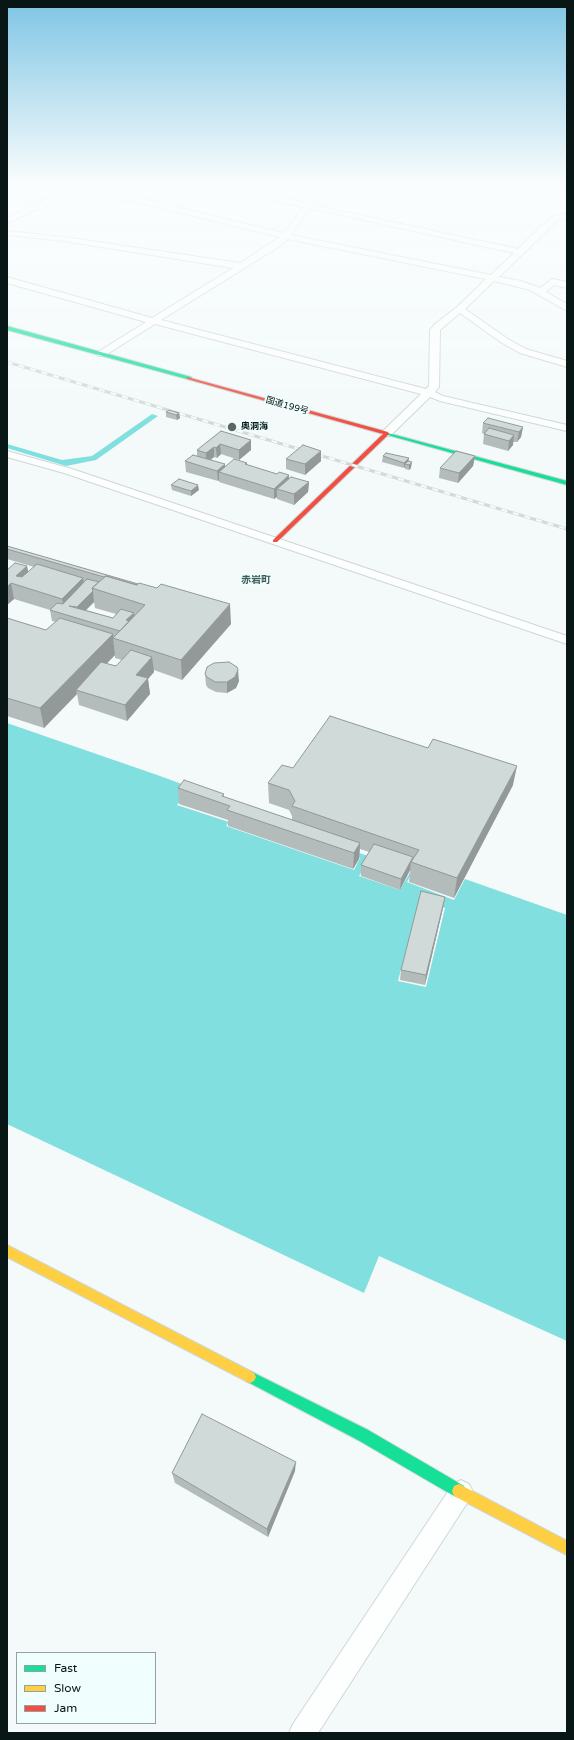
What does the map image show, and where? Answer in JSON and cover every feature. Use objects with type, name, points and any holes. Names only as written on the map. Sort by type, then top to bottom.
[{"type":"main road","name":"国道199号","points":[[7,322],[105,352],[390,431],[567,483]]},
{"type":"main road","name":"国道199号","points":[[7,328],[105,352]]},
{"type":"main road","name":"国道199号","points":[[390,431],[567,475]]},
{"type":"main road","points":[[274,541],[390,431]]},
{"type":"main road","points":[[7,1251],[363,1434],[461,1492],[567,1548]]},
{"type":"street","points":[[235,265],[240,266]]},
{"type":"street","points":[[431,265],[518,283],[567,308]]},
{"type":"street","points":[[390,431],[434,387],[435,330],[507,265]]},
{"type":"street","points":[[105,352],[240,266]]},
{"type":"street","points":[[7,280],[153,321],[429,393],[440,398],[567,428]]},
{"type":"street","points":[[540,293],[552,282],[567,285]]},
{"type":"street","points":[[460,309],[505,341],[523,351],[567,364]]},
{"type":"street","points":[[7,454],[68,472],[567,640]]},
{"type":"street","points":[[302,1733],[461,1492]]},
{"type":"water","points":[[152,414],[158,416],[96,460],[66,466],[7,448],[7,444],[62,460],[92,456]]},
{"type":"water","points":[[7,723],[160,776],[291,824],[288,828],[371,857],[359,876],[400,890],[412,869],[414,869],[407,882],[454,900],[465,879],[567,915],[567,1341],[379,1256],[364,1293],[7,1124]],"holes":[[[185,795],[225,811],[360,858],[354,870],[226,826],[229,822],[177,805]],[[419,901],[445,908],[426,987],[398,981]]]},
{"type":"building","points":[[169,410],[179,413],[176,415],[166,412]]},
{"type":"building","points":[[488,418],[523,427],[519,432],[483,423]]},
{"type":"building","points":[[489,428],[514,435],[509,441],[484,434]]},
{"type":"building","points":[[221,431],[251,440],[239,450],[220,444],[216,448],[214,447],[206,453],[197,450]]},
{"type":"building","points":[[303,445],[321,451],[305,464],[286,459]]},
{"type":"building","points":[[456,451],[475,456],[459,473],[440,468]]},
{"type":"building","points":[[386,453],[409,458],[404,463],[383,456]]},
{"type":"building","points":[[193,455],[225,464],[217,471],[185,461]]},
{"type":"building","points":[[234,459],[277,474],[279,472],[289,475],[274,489],[219,472]]},
{"type":"building","points":[[408,461],[412,462],[409,465],[405,464]]},
{"type":"building","points":[[291,477],[309,482],[294,494],[277,489]]},
{"type":"building","points":[[179,479],[198,485],[191,491],[171,485]]},
{"type":"building","points":[[7,546],[138,584],[137,585],[106,576],[104,577],[7,549]]},
{"type":"building","points":[[15,563],[27,566],[16,576],[22,577],[37,564],[83,578],[62,599],[11,583],[7,587],[7,570]]},
{"type":"building","points":[[106,576],[137,585],[139,583],[157,588],[161,584],[230,604],[181,660],[113,638],[145,605],[92,588]]},
{"type":"building","points":[[87,579],[99,582],[92,588],[93,591],[77,607],[69,606],[113,618],[121,609],[134,613],[126,620],[129,621],[120,631],[50,610],[57,603],[63,604]]},
{"type":"building","points":[[7,618],[46,630],[60,618],[113,634],[40,708],[7,698]]},
{"type":"building","points":[[131,650],[152,657],[136,675],[148,678],[125,705],[76,690],[101,662],[116,666]]},
{"type":"building","points":[[229,662],[237,667],[238,670],[235,677],[227,682],[215,682],[205,674],[207,667],[214,663]]},
{"type":"building","points":[[330,716],[428,748],[433,739],[517,766],[457,878],[411,862],[419,850],[292,806],[295,801],[289,790],[268,783],[282,765],[293,768]]},
{"type":"building","points":[[184,780],[224,794],[222,796],[360,843],[354,853],[227,810],[230,806],[178,788]]},
{"type":"building","points":[[374,844],[413,857],[401,879],[361,865]]},
{"type":"building","points":[[421,891],[445,897],[426,975],[401,970]]},
{"type":"building","points":[[202,1414],[296,1462],[267,1529],[172,1473]]},
{"type":"railway","points":[[7,362],[567,529]]},
{"type":"traffic: fast","points":[[7,328],[189,378]]},
{"type":"traffic: fast","points":[[386,433],[567,483]]},
{"type":"traffic: fast","points":[[250,1377],[363,1435],[459,1491]]},
{"type":"traffic: slow","points":[[7,1251],[250,1377]]},
{"type":"traffic: slow","points":[[459,1491],[567,1548]]},
{"type":"traffic: jam","points":[[189,378],[386,433]]},
{"type":"traffic: jam","points":[[275,541],[386,434]]},
{"type":"place","name":"奥洞海","points":[[232,427]]},
{"type":"district","name":"赤岩町","points":[[256,580]]}]
